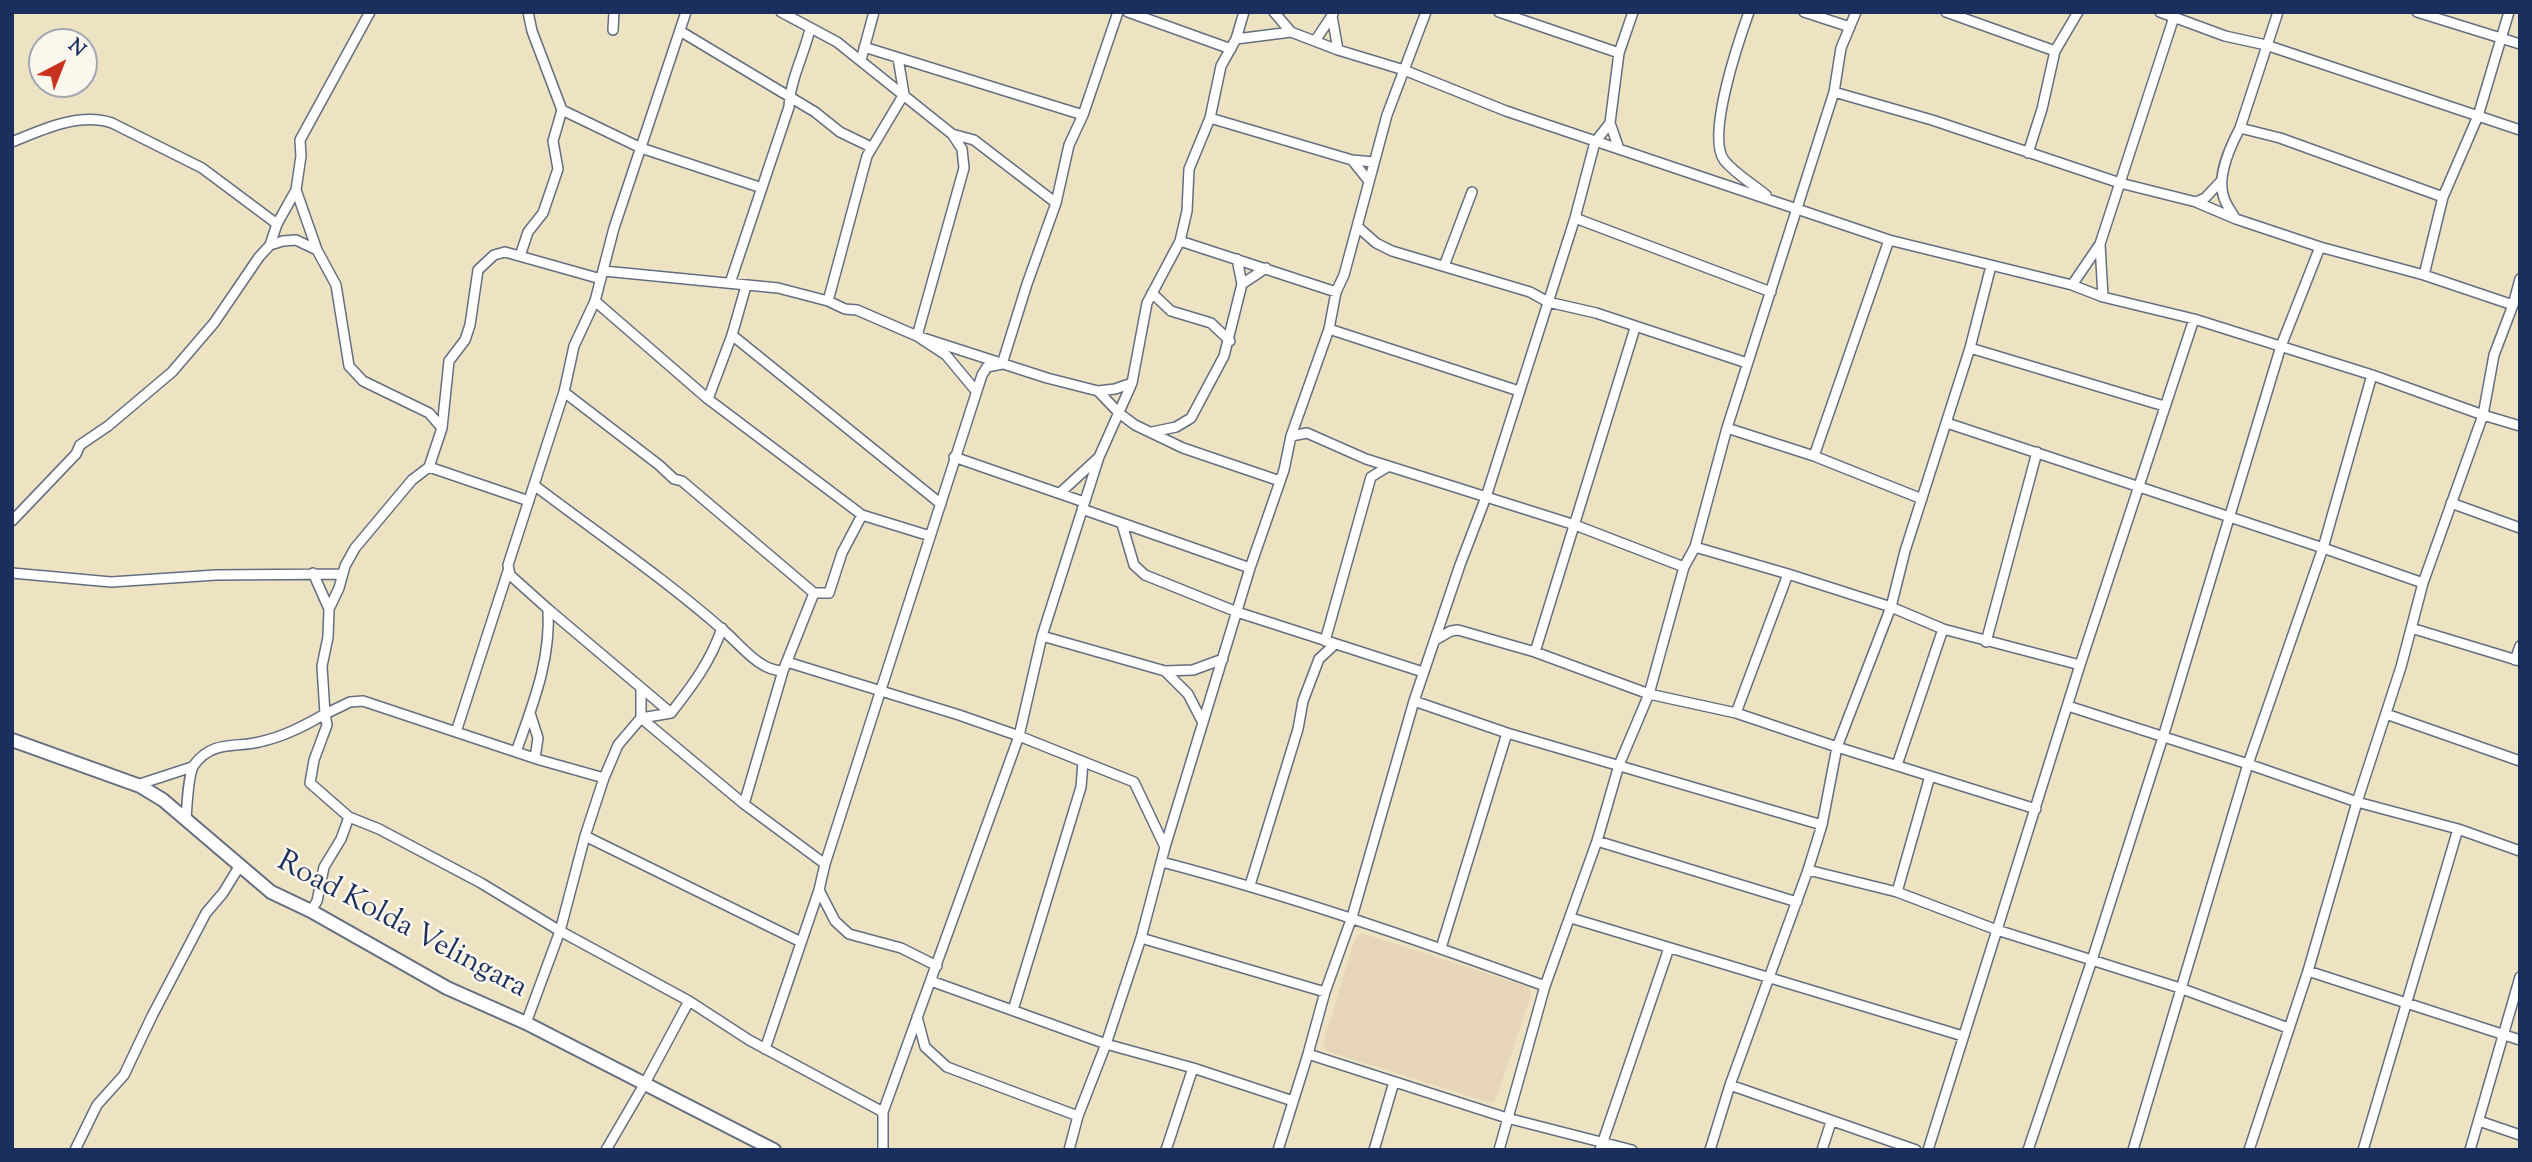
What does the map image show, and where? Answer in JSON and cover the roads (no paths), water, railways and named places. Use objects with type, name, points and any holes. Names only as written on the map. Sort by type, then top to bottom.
[{"type":"main road","name":"Road Kolda Velingara","points":[[12,740],[137,785],[163,800],[271,892],[311,911],[447,988],[526,1023],[774,1150]]},
{"type":"street","points":[[12,522],[76,454],[80,445],[108,426],[172,372],[214,323],[270,245],[276,224],[296,190],[301,156],[300,140],[370,12]]},
{"type":"street","points":[[520,256],[528,232],[543,213],[558,169],[553,141],[562,110],[532,31],[528,12]]},
{"type":"street","points":[[613,30],[614,12]]},
{"type":"street","points":[[456,732],[564,392],[573,346],[595,301],[614,228],[686,12]]},
{"type":"street","points":[[781,12],[837,42],[861,60],[952,134],[962,149],[964,168],[917,337]]},
{"type":"street","points":[[861,60],[874,12]]},
{"type":"street","points":[[1002,364],[1056,203],[1069,145],[1083,115],[1118,12]]},
{"type":"street","points":[[1128,12],[1231,49]]},
{"type":"street","points":[[883,1150],[883,1112],[1019,736],[1042,636],[1099,457],[1132,383],[1141,328],[1152,293],[1180,241],[1187,211],[1189,169],[1210,118],[1222,66],[1236,39],[1244,12]]},
{"type":"street","points":[[1274,12],[1291,32]]},
{"type":"street","points":[[1069,1150],[1078,1116],[1106,1045],[1142,938],[1165,847],[1250,568],[1280,481],[1291,436],[1329,329],[1336,292],[1344,275],[1358,227],[1368,180],[1387,115],[1426,12]]},
{"type":"street","points":[[1499,12],[1619,52]]},
{"type":"street","points":[[1278,1150],[1325,992],[1352,917],[1423,672],[1486,497],[1575,218],[1595,142],[1609,123],[1619,52],[1633,12]]},
{"type":"street","points":[[1749,12],[1730,71],[1717,136],[1723,159],[1770,199]]},
{"type":"street","points":[[1804,12],[1850,27]]},
{"type":"street","points":[[1499,1150],[1545,986],[1597,841],[1619,765],[1649,694],[1684,567],[1695,547],[1727,428],[1834,92],[1841,48],[1857,12]]},
{"type":"street","points":[[1946,12],[2055,51]]},
{"type":"street","points":[[1982,24],[1986,12]]},
{"type":"street","points":[[2028,153],[2042,109],[2055,51],[2078,12]]},
{"type":"street","points":[[2160,12],[2175,15],[2225,36],[2266,45],[2520,130]]},
{"type":"street","points":[[2236,219],[2223,198],[2222,180],[2231,145],[2240,128],[2278,12]]},
{"type":"street","points":[[2417,12],[2520,44]]},
{"type":"street","points":[[2424,275],[2443,197],[2478,116],[2509,12]]},
{"type":"street","points":[[1315,41],[1333,14]]},
{"type":"street","points":[[1333,14],[1338,50]]},
{"type":"street","points":[[2072,285],[2100,244],[2175,15]]},
{"type":"street","points":[[730,283],[789,107],[789,98],[810,29]]},
{"type":"street","points":[[680,31],[815,112],[840,132],[871,147]]},
{"type":"street","points":[[1236,39],[1291,32],[1404,70],[1506,111],[1595,142],[1889,240],[2072,285],[2104,297],[2194,319],[2372,375],[2520,426]]},
{"type":"street","points":[[864,47],[1083,115]]},
{"type":"street","points":[[828,301],[867,156],[904,94],[898,58]]},
{"type":"street","points":[[1834,92],[1932,120],[2120,183],[2196,202],[2236,219],[2320,247],[2424,275],[2513,304]]},
{"type":"street","points":[[562,110],[642,148],[762,188]]},
{"type":"street","points":[[12,142],[43,128],[99,118],[202,169],[276,224]]},
{"type":"street","points":[[1210,118],[1352,160],[1374,162]]},
{"type":"street","points":[[1609,123],[1619,149]]},
{"type":"street","points":[[2240,128],[2280,138],[2443,197]]},
{"type":"street","points":[[952,134],[974,140],[1056,203]]},
{"type":"street","points":[[962,149],[974,140]]},
{"type":"street","points":[[1352,160],[1368,180]]},
{"type":"street","points":[[2196,202],[2205,198],[2222,180]]},
{"type":"street","points":[[296,190],[317,250],[336,285],[349,366],[363,381],[429,413],[442,428]]},
{"type":"street","points":[[1444,266],[1472,192]]},
{"type":"street","points":[[1575,218],[1771,292]]},
{"type":"street","points":[[1358,227],[1376,243],[1392,251],[1530,292],[1548,302],[1596,313],[1747,363]]},
{"type":"street","points":[[270,245],[296,240],[317,250]]},
{"type":"street","points":[[1814,456],[1889,240]]},
{"type":"street","points":[[1180,241],[1336,292]]},
{"type":"street","points":[[2100,244],[2104,297]]},
{"type":"street","points":[[2028,1150],[2092,960],[2281,346],[2320,247]]},
{"type":"street","points":[[883,1112],[765,1049],[689,1001],[560,931],[481,883],[411,845],[349,817],[310,783],[314,760],[327,725],[322,666],[328,637],[329,608],[339,588],[341,574],[355,548],[412,480],[429,467],[442,428],[449,360],[466,340],[478,270],[494,255],[505,252],[602,275],[770,286],[828,301],[845,309],[857,310],[917,337],[1047,379],[1098,391],[1132,383]]},
{"type":"street","points":[[1152,432],[1176,427],[1191,418],[1224,356],[1230,341],[1231,323],[1242,284],[1237,259]]},
{"type":"street","points":[[1710,1150],[1730,1085],[1808,870],[1822,825],[1837,747],[1891,607],[1905,551],[1970,348],[1992,266]]},
{"type":"street","points":[[1242,284],[1266,268]]},
{"type":"street","points":[[2249,1150],[2308,971],[2423,583],[2483,415],[2494,355],[2520,279]]},
{"type":"street","points":[[708,399],[732,335],[746,286]]},
{"type":"street","points":[[1152,293],[1171,311],[1203,318],[1217,327],[1230,341]]},
{"type":"street","points":[[595,301],[708,399],[862,514],[930,536]]},
{"type":"street","points":[[1928,1150],[2080,665],[2194,319]]},
{"type":"street","points":[[1217,327],[1231,323]]},
{"type":"street","points":[[1535,652],[1635,328]]},
{"type":"street","points":[[1329,329],[1519,391]]},
{"type":"street","points":[[732,335],[941,504]]},
{"type":"street","points":[[917,337],[946,355],[976,391]]},
{"type":"street","points":[[1970,348],[2164,406]]},
{"type":"street","points":[[765,1049],[819,890],[880,689],[976,391],[987,368],[1002,364]]},
{"type":"street","points":[[2133,1150],[2248,764],[2323,548],[2372,375]]},
{"type":"street","points":[[1098,391],[1135,425],[1183,448],[1280,481]]},
{"type":"street","points":[[564,392],[674,479],[682,481],[814,593],[828,593],[842,553],[862,514]]},
{"type":"street","points":[[1947,423],[2423,583]]},
{"type":"street","points":[[1727,428],[1814,456],[1922,499]]},
{"type":"street","points":[[1291,436],[1307,433],[1366,459],[1575,525],[1684,567]]},
{"type":"street","points":[[1986,642],[2037,452]]},
{"type":"street","points":[[954,457],[1060,493],[1122,524],[1250,568]]},
{"type":"street","points":[[1060,493],[1099,457]]},
{"type":"street","points":[[1250,885],[1298,729],[1303,701],[1325,641],[1371,477],[1366,459]]},
{"type":"street","points":[[1371,477],[1390,466]]},
{"type":"street","points":[[429,467],[529,501]]},
{"type":"street","points":[[534,485],[722,628],[761,663],[774,671],[783,671]]},
{"type":"street","points":[[2451,503],[2520,528]]},
{"type":"street","points":[[1122,524],[1138,571],[1237,612],[1423,672]]},
{"type":"street","points":[[1695,547],[1891,607],[1943,629],[2080,665]]},
{"type":"street","points":[[508,570],[510,575],[548,609],[671,713]]},
{"type":"street","points":[[12,573],[111,582],[216,575],[341,574]]},
{"type":"street","points":[[313,573],[329,608]]},
{"type":"street","points":[[1736,713],[1788,574]]},
{"type":"street","points":[[744,804],[783,671],[814,593]]},
{"type":"street","points":[[516,752],[547,657],[548,609]]},
{"type":"street","points":[[526,1023],[560,931],[585,836],[618,744],[641,718],[671,713],[699,678],[722,628]]},
{"type":"street","points":[[2410,628],[2518,661],[2520,646]]},
{"type":"street","points":[[1897,765],[1943,629]]},
{"type":"street","points":[[1435,640],[1458,630],[1535,652],[1649,694],[1736,713],[2036,809]]},
{"type":"street","points":[[1042,636],[1165,671],[1193,670],[1223,659]]},
{"type":"street","points":[[715,648],[734,639]]},
{"type":"street","points":[[1319,659],[1325,641]]},
{"type":"street","points":[[787,662],[880,689],[1019,736],[1134,782],[1165,847]]},
{"type":"street","points":[[1165,671],[1188,694],[1203,723]]},
{"type":"street","points":[[641,688],[641,718]]},
{"type":"street","points":[[137,785],[192,767],[206,754],[228,744],[258,743],[299,729],[350,702],[363,701],[604,778]]},
{"type":"street","points":[[1414,701],[1507,733],[1822,825]]},
{"type":"street","points":[[2067,706],[2357,802],[2458,829],[2520,851]]},
{"type":"street","points":[[530,713],[538,738],[535,758]]},
{"type":"street","points":[[2386,714],[2520,761]]},
{"type":"street","points":[[641,718],[744,804],[825,864]]},
{"type":"street","points":[[1441,948],[1507,733]]},
{"type":"street","points":[[1013,1010],[1081,787],[1083,762]]},
{"type":"street","points":[[186,819],[192,767]]},
{"type":"street","points":[[1081,787],[1090,775],[1099,770]]},
{"type":"street","points":[[1897,892],[1930,776]]},
{"type":"street","points":[[311,911],[317,901],[324,867],[341,839],[349,817]]},
{"type":"street","points":[[2363,1150],[2458,829]]},
{"type":"street","points":[[585,836],[802,942]]},
{"type":"street","points":[[1597,841],[1797,902]]},
{"type":"street","points":[[1162,862],[1250,885],[1352,917],[1545,986]]},
{"type":"street","points":[[75,1150],[97,1105],[124,1075],[206,913],[223,893],[239,867]]},
{"type":"street","points":[[1808,870],[1897,892],[1997,930],[2180,988],[2288,1028]]},
{"type":"street","points":[[819,890],[835,921],[849,934],[901,948],[937,966]]},
{"type":"street","points":[[1571,918],[1964,1036]]},
{"type":"street","points":[[1142,938],[1325,992]]},
{"type":"street","points":[[1601,1145],[1669,947]]},
{"type":"street","points":[[2308,971],[2520,1040]]},
{"type":"street","points":[[2470,1150],[2520,977]]},
{"type":"street","points":[[931,981],[1106,1045],[1193,1068],[1293,1101]]},
{"type":"street","points":[[606,1150],[689,1001]]},
{"type":"street","points":[[917,1016],[925,1048],[947,1067],[1078,1116]]},
{"type":"street","points":[[1308,1054],[1507,1118],[1601,1145],[1632,1150]]},
{"type":"street","points":[[1166,1150],[1193,1068]]},
{"type":"street","points":[[1374,1150],[1394,1082]]},
{"type":"street","points":[[1730,1085],[1916,1150]]},
{"type":"street","points":[[2479,1121],[2520,1135]]},
{"type":"street","points":[[1822,1150],[1831,1122]]}]
